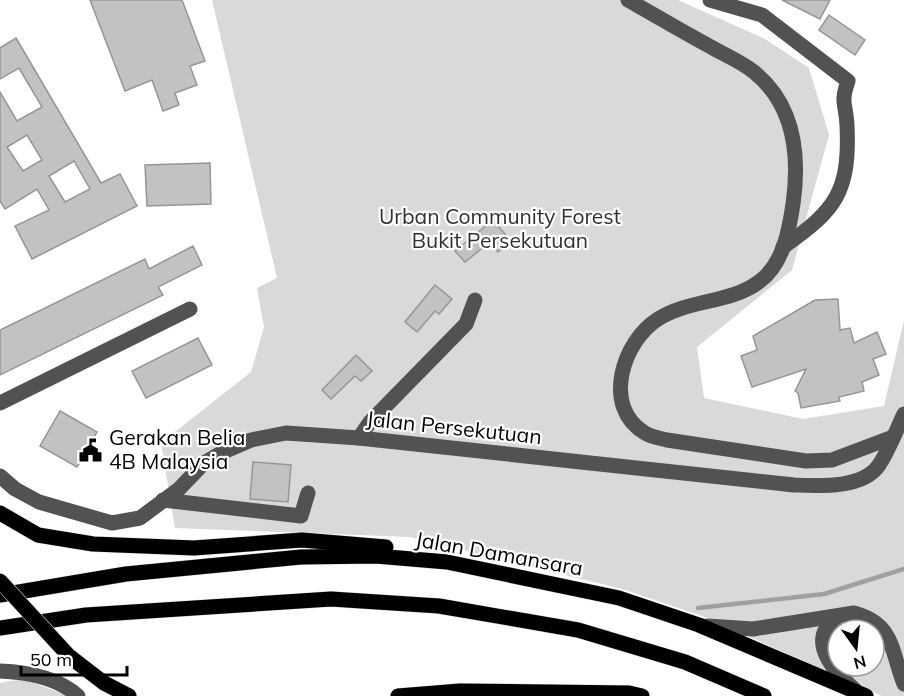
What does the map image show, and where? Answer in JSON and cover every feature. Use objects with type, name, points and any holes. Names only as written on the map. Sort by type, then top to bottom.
[{"type":"main road","points":[[0,513],[38,535],[93,544],[194,548],[302,540],[398,548],[447,562]]},
{"type":"main road","name":"Jalan Damansara","points":[[0,595],[126,574],[301,557],[376,555],[447,562],[619,598],[699,625],[860,693]]},
{"type":"main road","points":[[0,582],[69,656],[104,683],[129,696]]},
{"type":"main road","points":[[0,628],[86,615],[331,599],[439,606],[578,630],[685,662],[764,696]]},
{"type":"main road","points":[[398,696],[460,691],[628,693],[642,696]]},
{"type":"street","points":[[628,0],[754,72],[777,94],[785,107],[795,147],[795,191],[790,230],[773,267],[760,281],[738,293],[671,312],[639,335],[627,352],[620,396],[629,418],[645,434],[667,440],[806,461],[832,460],[893,437]]},
{"type":"street","points":[[710,0],[762,15],[848,81],[841,100],[847,121],[845,179],[834,204],[825,216],[783,247]]},
{"type":"street","points":[[359,438],[370,422],[466,324],[475,300]]},
{"type":"street","points":[[0,403],[190,309]]},
{"type":"street","name":"Jalan Persekutuan","points":[[0,476],[15,489],[39,502],[112,523],[140,518],[179,489],[204,463],[251,440],[286,433],[359,438],[782,484],[830,486],[854,481],[878,468],[904,414]]},
{"type":"street","points":[[164,500],[301,516],[308,493]]},
{"type":"street","points":[[699,625],[753,629],[854,613],[868,617],[879,625],[899,648],[904,684]]},
{"type":"street","points":[[837,617],[826,628],[823,647],[833,669],[860,693]]},
{"type":"street","points":[[0,671],[27,672],[55,682],[78,696]]},
{"type":"green space","name":"Urban Community Forest Bukit Persekutuan","points":[[212,0],[678,0],[765,39],[809,68],[829,135],[792,270],[697,347],[704,398],[803,419],[884,406],[904,320],[904,696],[882,696],[842,678],[886,678],[886,618],[826,618],[826,671],[705,617],[622,589],[410,537],[175,528],[161,443],[251,372],[264,327],[257,288],[277,278]]},
{"type":"green space","points":[[23,679],[69,696],[0,696],[0,683]]},
{"type":"building","points":[[90,0],[182,0],[205,61],[190,66],[197,85],[175,93],[179,105],[163,111],[152,80],[125,91]]},
{"type":"building","points":[[782,0],[830,0],[820,19]]},
{"type":"building","points":[[829,15],[865,40],[855,55],[819,30]]},
{"type":"building","points":[[16,38],[101,183],[120,174],[137,206],[32,259],[15,226],[49,210],[37,189],[5,209],[0,201],[0,92],[17,121],[42,107],[19,68],[0,79],[0,48]],"holes":[[[27,135],[42,160],[23,171],[7,147]],[[74,161],[90,189],[65,202],[49,176]]]},
{"type":"building","points":[[210,163],[211,204],[147,206],[145,165]]},
{"type":"building","points":[[493,220],[511,241],[498,252],[490,242],[465,262],[455,251]]},
{"type":"building","points":[[193,246],[202,265],[158,287],[163,295],[0,375],[0,330],[145,259],[149,269]]},
{"type":"building","points":[[435,285],[452,299],[439,314],[435,311],[417,332],[405,322]]},
{"type":"building","points":[[838,299],[840,330],[850,328],[854,343],[877,332],[886,354],[873,359],[879,375],[862,382],[864,391],[839,397],[840,401],[801,408],[798,393],[795,391],[806,369],[752,387],[741,356],[757,350],[753,336],[815,300]]},
{"type":"building","points":[[198,338],[212,365],[146,398],[132,371]]},
{"type":"building","points":[[356,355],[372,371],[361,381],[355,376],[331,399],[322,390]]},
{"type":"building","points":[[60,411],[97,432],[90,445],[96,448],[91,457],[85,454],[77,467],[40,446]]},
{"type":"building","points":[[253,462],[291,465],[288,502],[250,499]]},
{"type":"waterway","points":[[698,608],[824,594],[904,569]]},
{"type":"place","name":"Gerakan Belia 4B Malaysia","points":[[91,450]]}]
